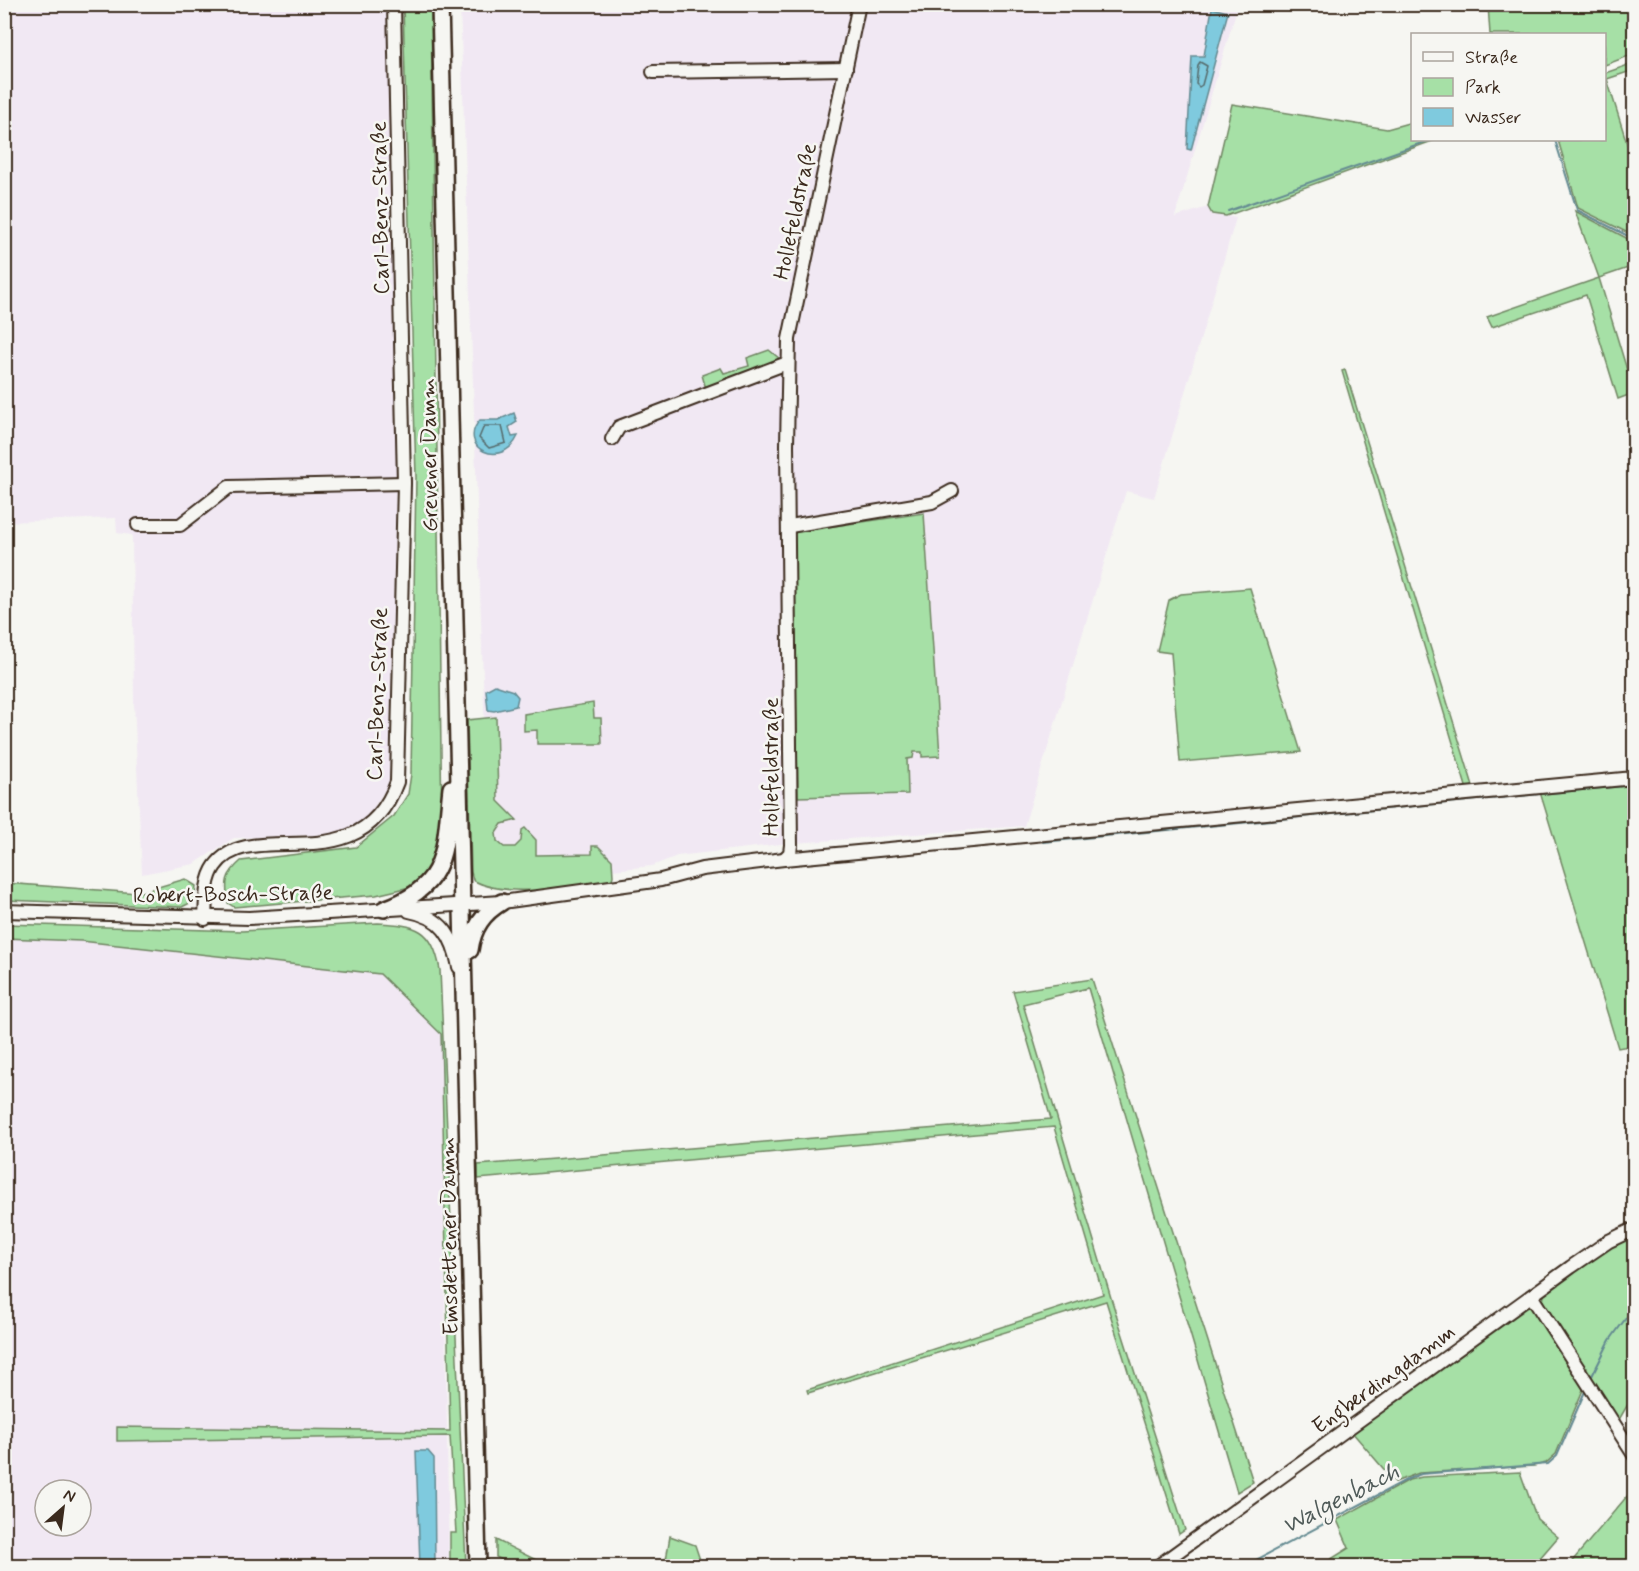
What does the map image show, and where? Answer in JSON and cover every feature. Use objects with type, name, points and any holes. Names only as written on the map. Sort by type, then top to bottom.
[{"type":"main road","name":"Grevener Damm","points":[[440,4],[462,904]]},
{"type":"main road","points":[[384,909],[415,896],[430,880],[441,860],[457,728]]},
{"type":"main road","points":[[465,998],[472,936],[489,910],[502,902]]},
{"type":"main road","name":"Emsdettener Damm","points":[[462,904],[478,1566]]},
{"type":"street","name":"Carl-Benz-Straße","points":[[205,919],[209,877],[225,856],[248,848],[344,838],[361,831],[374,821],[391,796],[397,782],[404,483],[394,4]]},
{"type":"street","name":"Hollefeldstraße","points":[[462,904],[502,902],[661,880],[702,869],[784,860],[790,853],[790,525],[787,363],[789,339],[812,221],[859,4]]},
{"type":"street","points":[[652,72],[846,69]]},
{"type":"street","points":[[612,439],[619,427],[787,363]]},
{"type":"street","points":[[138,525],[180,525],[229,487],[404,483]]},
{"type":"street","points":[[790,525],[932,502],[952,491]]},
{"type":"street","points":[[784,860],[1635,778]]},
{"type":"street","name":"Robert-Bosch-Straße","points":[[4,911],[205,919],[462,904]]},
{"type":"street","points":[[384,909],[423,914],[441,924],[455,947],[465,998]]},
{"type":"street","name":"Engberdingdamm","points":[[1158,1566],[1610,1241],[1635,1229]]},
{"type":"street","points":[[1532,1297],[1635,1455]]},
{"type":"shaded area","points":[[4,5],[389,5],[397,434],[389,783],[367,819],[338,834],[234,838],[194,864],[142,874],[134,703],[132,535],[117,533],[116,518],[5,522]]},
{"type":"shaded area","points":[[460,5],[1238,5],[1175,217],[1208,207],[1213,214],[1236,218],[1154,498],[1126,491],[1024,826],[781,844],[677,856],[652,866],[490,882]]},
{"type":"shaded area","points":[[5,926],[381,974],[441,1034],[449,1566],[5,1566]]},
{"type":"green space","points":[[403,5],[431,5],[442,827],[430,874],[410,887],[376,895],[234,907],[228,903],[227,879],[241,861],[356,847],[394,816],[408,794],[411,774],[416,477]]},
{"type":"green space","points":[[1488,5],[1634,5],[1634,54],[1606,65],[1606,33],[1490,33]]},
{"type":"green space","points":[[1634,63],[1634,70],[1607,79],[1634,166],[1634,236],[1578,208],[1558,141],[1606,141],[1606,73]]},
{"type":"green space","points":[[1232,104],[1387,129],[1411,122],[1411,141],[1432,141],[1226,216],[1212,214],[1208,207]]},
{"type":"green space","points":[[1575,211],[1634,242],[1634,266],[1599,278]]},
{"type":"green space","points":[[1599,278],[1631,383],[1634,382],[1634,393],[1618,399],[1586,295],[1492,327],[1487,317]]},
{"type":"green space","points":[[769,350],[780,359],[778,362],[706,389],[702,375],[721,368],[724,373],[749,366],[747,358]]},
{"type":"green space","points":[[1345,370],[1474,789],[1467,790],[1342,371]]},
{"type":"green space","points":[[924,513],[940,756],[922,757],[922,752],[914,752],[913,758],[907,759],[908,794],[798,797],[793,532]]},
{"type":"green space","points":[[1250,588],[1301,752],[1180,762],[1171,653],[1157,651],[1169,600],[1181,594]]},
{"type":"green space","points":[[8,694],[5,883],[138,893],[185,879],[196,886],[194,901],[182,907],[5,900],[4,697]]},
{"type":"green space","points":[[593,703],[594,718],[601,718],[602,744],[537,744],[537,730],[524,731],[524,714]]},
{"type":"green space","points":[[496,717],[498,801],[517,820],[502,824],[496,833],[497,841],[504,847],[515,847],[521,841],[522,830],[525,828],[536,840],[536,855],[592,854],[592,846],[598,846],[612,860],[611,882],[560,889],[520,890],[502,889],[473,880],[467,720]]},
{"type":"green space","points":[[1634,783],[1634,1045],[1618,1048],[1540,792]]},
{"type":"green space","points":[[378,923],[403,925],[421,932],[433,945],[440,970],[466,1566],[450,1566],[450,1533],[456,1533],[450,1436],[117,1441],[117,1427],[450,1431],[441,1034],[380,974],[81,941],[4,938],[5,924],[242,931]]},
{"type":"green space","points":[[1092,979],[1253,1482],[1237,1492],[1088,988],[1023,1004],[1111,1298],[1185,1530],[1179,1534],[1106,1301],[808,1393],[807,1390],[1103,1294],[1054,1127],[478,1179],[478,1165],[1051,1119],[1013,991]]},
{"type":"green space","points":[[1634,1234],[1634,1394],[1617,1423],[1584,1374],[1587,1367],[1579,1367],[1543,1307],[1544,1293],[1612,1244]]},
{"type":"green space","points":[[1530,1305],[1585,1385],[1556,1454],[1546,1463],[1534,1466],[1419,1473],[1395,1482],[1351,1431],[1524,1306]]},
{"type":"green space","points":[[1520,1472],[1537,1519],[1558,1537],[1533,1566],[1320,1566],[1349,1548],[1337,1520],[1409,1480],[1422,1477]]},
{"type":"green space","points":[[1634,1488],[1634,1566],[1568,1566]]},
{"type":"green space","points":[[670,1536],[695,1545],[702,1566],[665,1566]]},
{"type":"green space","points":[[496,1540],[548,1566],[514,1566],[496,1557]]},
{"type":"water","points":[[1212,8],[1228,12],[1191,150],[1187,149],[1192,56],[1204,56]]},
{"type":"water","points":[[514,413],[517,422],[509,427],[512,437],[518,436],[511,446],[502,452],[493,453],[477,446],[474,430],[480,420],[498,420]]},
{"type":"water","points":[[495,685],[513,691],[518,697],[516,706],[494,711],[488,710],[486,690]]},
{"type":"water","points":[[416,1451],[428,1451],[434,1458],[435,1566],[420,1566]]},
{"type":"waterway","points":[[1228,211],[1427,141]]},
{"type":"waterway","points":[[1555,141],[1577,210],[1634,239]]},
{"type":"waterway","points":[[1043,842],[1634,785]]},
{"type":"waterway","name":"Walgenbach","points":[[1592,1376],[1610,1340],[1634,1307]]},
{"type":"waterway","name":"Walgenbach","points":[[1245,1566],[1421,1474],[1548,1464],[1557,1456],[1586,1389]]}]
